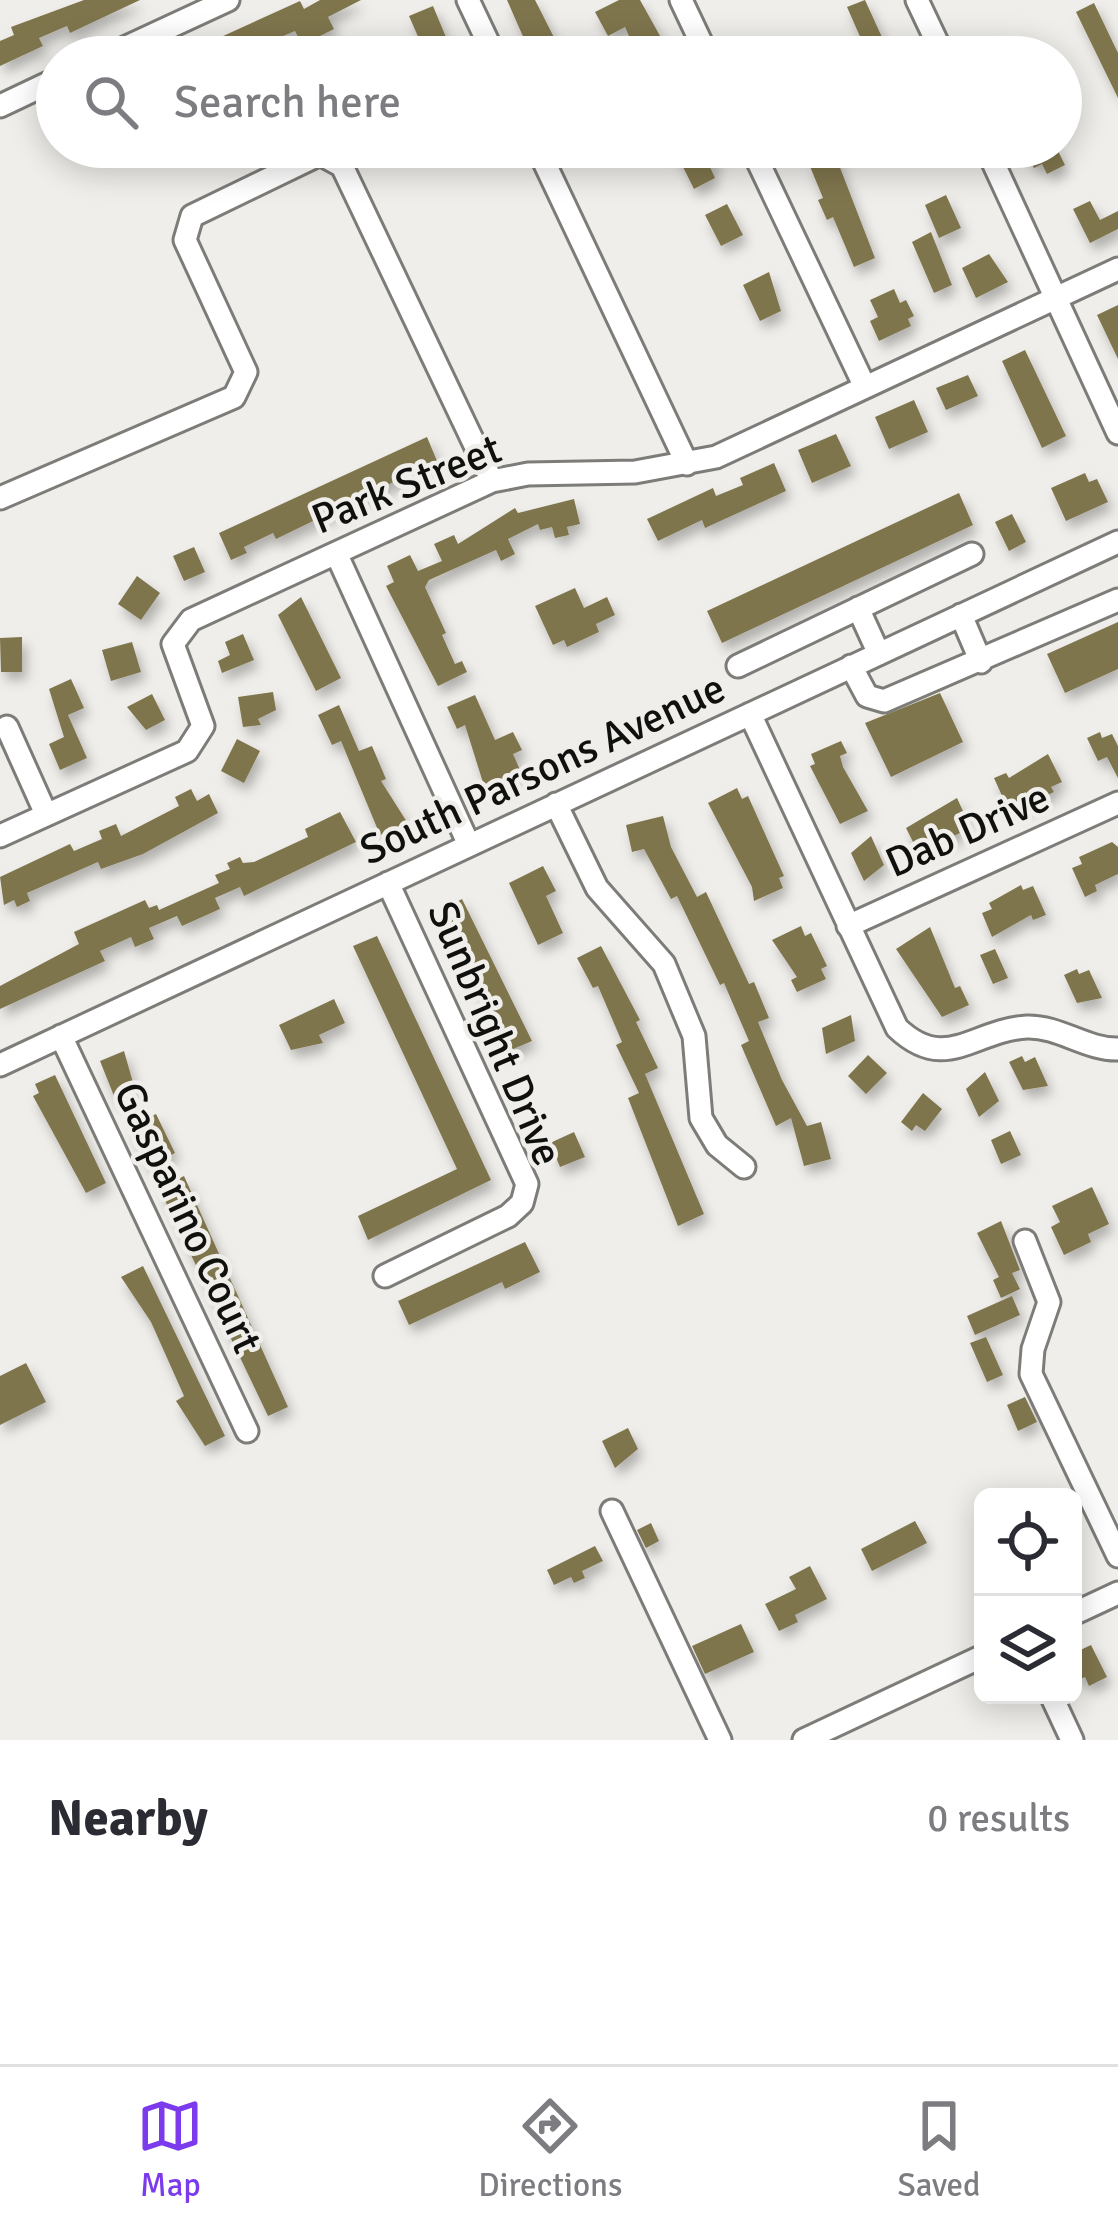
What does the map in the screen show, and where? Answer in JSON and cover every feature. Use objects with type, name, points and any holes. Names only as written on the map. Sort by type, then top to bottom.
[{"type":"street","points":[[141,36],[189,8],[228,0]]},
{"type":"street","points":[[468,0],[485,36]]},
{"type":"street","points":[[681,0],[698,36]]},
{"type":"street","points":[[917,0],[934,36]]},
{"type":"street","points":[[0,106],[36,89]]},
{"type":"street","points":[[0,498],[234,397],[246,372],[185,240],[185,227],[192,216],[291,168]]},
{"type":"street","points":[[342,168],[492,482]]},
{"type":"street","points":[[548,168],[687,464]]},
{"type":"street","points":[[761,168],[865,387]]},
{"type":"street","points":[[996,168],[1118,433]]},
{"type":"street","name":"Park Street","points":[[0,836],[187,751],[199,739],[202,726],[172,644],[191,620],[492,482],[528,474],[635,472],[716,457],[1118,269]]},
{"type":"street","name":"South Parsons Avenue","points":[[0,1064],[1118,542]]},
{"type":"street","points":[[336,553],[469,845]]},
{"type":"street","points":[[738,666],[972,554]]},
{"type":"street","points":[[851,666],[867,696],[875,701],[981,662],[1118,600]]},
{"type":"street","points":[[858,608],[879,654]]},
{"type":"street","points":[[961,615],[981,662]]},
{"type":"street","points":[[750,714],[897,1028],[916,1046],[937,1052],[1026,1027],[1118,1049]]},
{"type":"street","points":[[7,727],[46,814]]},
{"type":"street","name":"Dab Drive","points":[[848,926],[1118,803]]},
{"type":"street","points":[[556,804],[597,888],[664,964],[694,1036],[701,1118],[717,1144],[744,1167]]},
{"type":"street","name":"Sunbright Drive","points":[[386,1276],[508,1216],[522,1203],[527,1184],[388,883]]},
{"type":"street","name":"Gasparino Court","points":[[61,1036],[247,1430]]},
{"type":"street","points":[[1025,1241],[1049,1302],[1033,1349],[1031,1374],[1118,1556]]},
{"type":"street","points":[[612,1511],[720,1740]]},
{"type":"street","points":[[1082,1610],[1118,1593]]},
{"type":"street","points":[[804,1740],[974,1660]]},
{"type":"street","points":[[1055,1704],[1072,1740]]},
{"type":"building","points":[[84,0],[140,0],[70,33],[67,26],[36,36],[36,49],[0,66],[0,41],[14,35],[11,27]]},
{"type":"building","points":[[320,0],[361,0],[328,17],[334,29],[320,36],[298,36],[295,31],[283,36],[223,36],[300,1],[304,9]]},
{"type":"building","points":[[507,0],[535,0],[553,36],[523,36]]},
{"type":"building","points":[[619,0],[640,0],[660,36],[629,36],[625,27],[608,36],[595,12]]},
{"type":"building","points":[[865,0],[881,36],[860,36],[847,7]]},
{"type":"building","points":[[1094,3],[1118,53],[1118,98],[1076,12]]},
{"type":"building","points":[[433,6],[446,36],[418,36],[409,16]]},
{"type":"building","points":[[684,168],[710,168],[715,178],[694,189]]},
{"type":"building","points":[[811,168],[840,168],[875,258],[854,267],[833,217],[827,220],[818,200],[823,198]]},
{"type":"building","points":[[946,195],[961,228],[939,238],[925,205]]},
{"type":"building","points":[[1090,201],[1100,220],[1118,211],[1118,229],[1090,243],[1073,209]]},
{"type":"building","points":[[727,204],[743,235],[721,246],[705,215]]},
{"type":"building","points":[[931,232],[952,285],[934,293],[912,242]]},
{"type":"building","points":[[989,254],[1008,282],[976,298],[962,268]]},
{"type":"building","points":[[769,272],[781,311],[760,321],[743,285]]},
{"type":"building","points":[[894,289],[914,316],[908,319],[911,326],[879,341],[870,321],[878,317],[870,300]]},
{"type":"building","points":[[1118,305],[1118,359],[1097,315]]},
{"type":"building","points":[[1025,350],[1066,436],[1042,448],[1002,361]]},
{"type":"building","points":[[968,375],[978,396],[946,410],[936,388]]},
{"type":"building","points":[[914,400],[928,432],[889,449],[875,417]]},
{"type":"building","points":[[836,434],[851,466],[812,483],[798,450]]},
{"type":"building","points":[[427,437],[437,461],[276,539],[273,533],[244,547],[247,553],[231,560],[219,533]]},
{"type":"building","points":[[774,463],[786,491],[705,528],[702,520],[658,541],[647,519],[713,488],[716,496],[743,485],[740,478]]},
{"type":"building","points":[[1085,473],[1089,482],[1097,479],[1108,502],[1066,521],[1051,488]]},
{"type":"building","points":[[959,493],[973,525],[722,643],[707,611]]},
{"type":"building","points":[[574,499],[580,524],[567,527],[569,535],[555,538],[552,527],[540,530],[538,524],[508,539],[515,554],[501,561],[496,550],[429,580],[425,587],[446,633],[442,635],[455,664],[462,661],[467,672],[438,686],[386,586],[394,582],[387,566],[410,555],[418,571],[442,561],[434,544],[454,535],[458,544],[515,508],[518,513]]},
{"type":"building","points":[[1012,514],[1026,542],[1009,551],[995,522]]},
{"type":"building","points":[[194,547],[205,572],[184,581],[173,556]]},
{"type":"building","points":[[137,576],[160,593],[141,620],[118,604]]},
{"type":"building","points":[[575,588],[584,608],[607,597],[615,615],[596,624],[599,632],[567,647],[564,640],[553,645],[535,606]]},
{"type":"building","points":[[301,597],[341,678],[316,691],[278,615]]},
{"type":"building","points":[[1118,622],[1118,669],[1065,693],[1047,654]]},
{"type":"building","points":[[243,634],[254,660],[222,673],[218,661],[230,655],[225,642]]},
{"type":"building","points":[[22,637],[22,672],[1,672],[0,638]]},
{"type":"building","points":[[132,642],[141,672],[111,681],[102,650]]},
{"type":"building","points":[[71,679],[84,708],[68,715],[87,758],[60,770],[49,744],[64,737],[49,689]]},
{"type":"building","points":[[273,692],[276,710],[258,719],[261,725],[243,727],[238,697]]},
{"type":"building","points":[[940,693],[963,742],[891,777],[865,723]]},
{"type":"building","points":[[152,694],[165,720],[146,730],[127,707]]},
{"type":"building","points":[[475,695],[495,740],[513,732],[522,750],[513,754],[521,772],[485,789],[465,725],[457,729],[447,707]]},
{"type":"building","points":[[339,705],[359,751],[372,746],[386,779],[381,781],[407,822],[380,835],[341,741],[332,745],[318,715]]},
{"type":"building","points":[[1100,732],[1102,738],[1112,734],[1118,746],[1118,778],[1107,757],[1098,761],[1087,738]]},
{"type":"building","points":[[237,739],[260,751],[244,783],[221,771]]},
{"type":"building","points":[[841,741],[847,753],[840,756],[843,767],[868,811],[840,824],[810,766],[815,764],[811,754]]},
{"type":"building","points":[[1048,754],[1062,782],[1051,787],[1054,792],[1020,808],[1017,803],[1007,807],[994,778],[1006,773],[1009,778]]},
{"type":"building","points":[[737,788],[742,799],[748,796],[784,876],[779,878],[783,888],[754,901],[752,887],[708,803]]},
{"type":"building","points":[[191,789],[197,801],[209,794],[218,813],[143,854],[101,869],[98,862],[27,893],[30,901],[17,907],[14,900],[4,905],[0,877],[70,844],[74,851],[102,839],[99,831],[116,824],[121,836],[179,806],[175,797]]},
{"type":"building","points":[[957,798],[968,822],[958,826],[960,833],[928,848],[924,841],[915,846],[906,828]]},
{"type":"building","points":[[340,812],[356,842],[244,896],[240,887],[215,898],[220,909],[182,926],[177,916],[149,928],[154,939],[135,947],[131,937],[100,951],[105,961],[0,1009],[0,986],[79,944],[74,932],[145,900],[149,908],[157,905],[159,910],[219,883],[215,875],[230,869],[227,863],[240,857],[243,863],[254,862],[308,837],[305,829]]},
{"type":"building","points":[[663,816],[671,847],[697,897],[706,892],[749,984],[754,982],[769,1018],[758,1022],[782,1080],[807,1126],[821,1122],[831,1159],[804,1166],[791,1118],[776,1126],[741,1045],[749,1041],[724,983],[720,985],[677,896],[671,899],[644,849],[632,852],[626,825]]},
{"type":"building","points":[[871,836],[884,865],[864,881],[851,853]]},
{"type":"building","points":[[1112,842],[1118,847],[1118,874],[1095,885],[1097,891],[1085,897],[1072,868],[1082,864],[1079,857]]},
{"type":"building","points":[[543,866],[556,891],[546,896],[563,933],[538,945],[509,883]]},
{"type":"building","points":[[1021,885],[1023,890],[1033,886],[1046,915],[1033,920],[1031,915],[992,937],[982,913],[992,909],[989,903]]},
{"type":"building","points":[[462,899],[532,1041],[506,1052],[439,911]]},
{"type":"building","points":[[801,926],[805,936],[811,933],[827,966],[821,969],[826,979],[797,992],[791,980],[797,977],[772,940]]},
{"type":"building","points":[[930,927],[955,988],[960,986],[969,1005],[942,1017],[896,949]]},
{"type":"building","points":[[377,936],[491,1180],[368,1240],[358,1216],[457,1169],[353,946]]},
{"type":"building","points":[[601,946],[640,1020],[636,1022],[658,1068],[645,1074],[704,1214],[678,1226],[628,1098],[639,1093],[616,1045],[622,1042],[598,986],[593,988],[577,958]]},
{"type":"building","points":[[995,949],[1008,978],[993,984],[980,955]]},
{"type":"building","points":[[1077,969],[1079,974],[1089,970],[1102,998],[1077,1003],[1064,975]]},
{"type":"building","points":[[334,999],[345,1023],[319,1035],[323,1043],[291,1050],[279,1025]]},
{"type":"building","points":[[851,1015],[855,1041],[826,1054],[822,1028]]},
{"type":"building","points":[[124,1051],[136,1093],[116,1101],[100,1061]]},
{"type":"building","points":[[868,1055],[887,1073],[866,1094],[848,1076]]},
{"type":"building","points":[[1022,1056],[1025,1062],[1035,1057],[1048,1086],[1023,1090],[1009,1062]]},
{"type":"building","points":[[985,1072],[999,1101],[979,1117],[966,1089]]},
{"type":"building","points":[[55,1075],[106,1183],[86,1193],[33,1096],[39,1093],[35,1084]]},
{"type":"building","points":[[923,1093],[942,1109],[925,1131],[916,1125],[912,1131],[901,1122]]},
{"type":"building","points":[[156,1114],[175,1153],[148,1167],[129,1127]]},
{"type":"building","points":[[1010,1131],[1021,1155],[1001,1164],[991,1140]]},
{"type":"building","points":[[574,1132],[585,1157],[560,1167],[550,1143]]},
{"type":"building","points":[[184,1176],[288,1407],[268,1416],[159,1188]]},
{"type":"building","points":[[1092,1187],[1109,1224],[1088,1234],[1091,1242],[1064,1255],[1051,1227],[1060,1222],[1052,1206]]},
{"type":"building","points":[[1001,1221],[1020,1270],[1012,1273],[1020,1289],[1001,1298],[993,1280],[999,1277],[977,1233]]},
{"type":"building","points":[[525,1242],[540,1272],[505,1289],[502,1282],[409,1325],[398,1301]]},
{"type":"building","points":[[143,1266],[225,1436],[205,1446],[176,1401],[184,1396],[151,1322],[121,1277]]},
{"type":"building","points":[[1012,1296],[1020,1315],[975,1335],[967,1316]]},
{"type":"building","points":[[986,1337],[1003,1375],[987,1382],[970,1343]]},
{"type":"building","points":[[26,1363],[46,1402],[0,1425],[0,1376]]},
{"type":"building","points":[[1025,1397],[1037,1422],[1018,1431],[1007,1405]]},
{"type":"building","points":[[628,1428],[638,1449],[615,1468],[602,1441]]},
{"type":"building","points":[[915,1521],[927,1543],[872,1571],[861,1549]]},
{"type":"building","points":[[651,1523],[659,1541],[646,1548],[637,1530]]},
{"type":"building","points":[[595,1546],[603,1561],[582,1571],[585,1578],[574,1583],[571,1577],[554,1585],[547,1570]]},
{"type":"building","points":[[810,1566],[827,1599],[795,1615],[798,1622],[779,1631],[765,1604],[796,1589],[789,1577]]},
{"type":"building","points":[[741,1624],[754,1652],[705,1674],[692,1646]]},
{"type":"building","points":[[1091,1645],[1107,1677],[1089,1686],[1082,1678],[1082,1649]]}]
